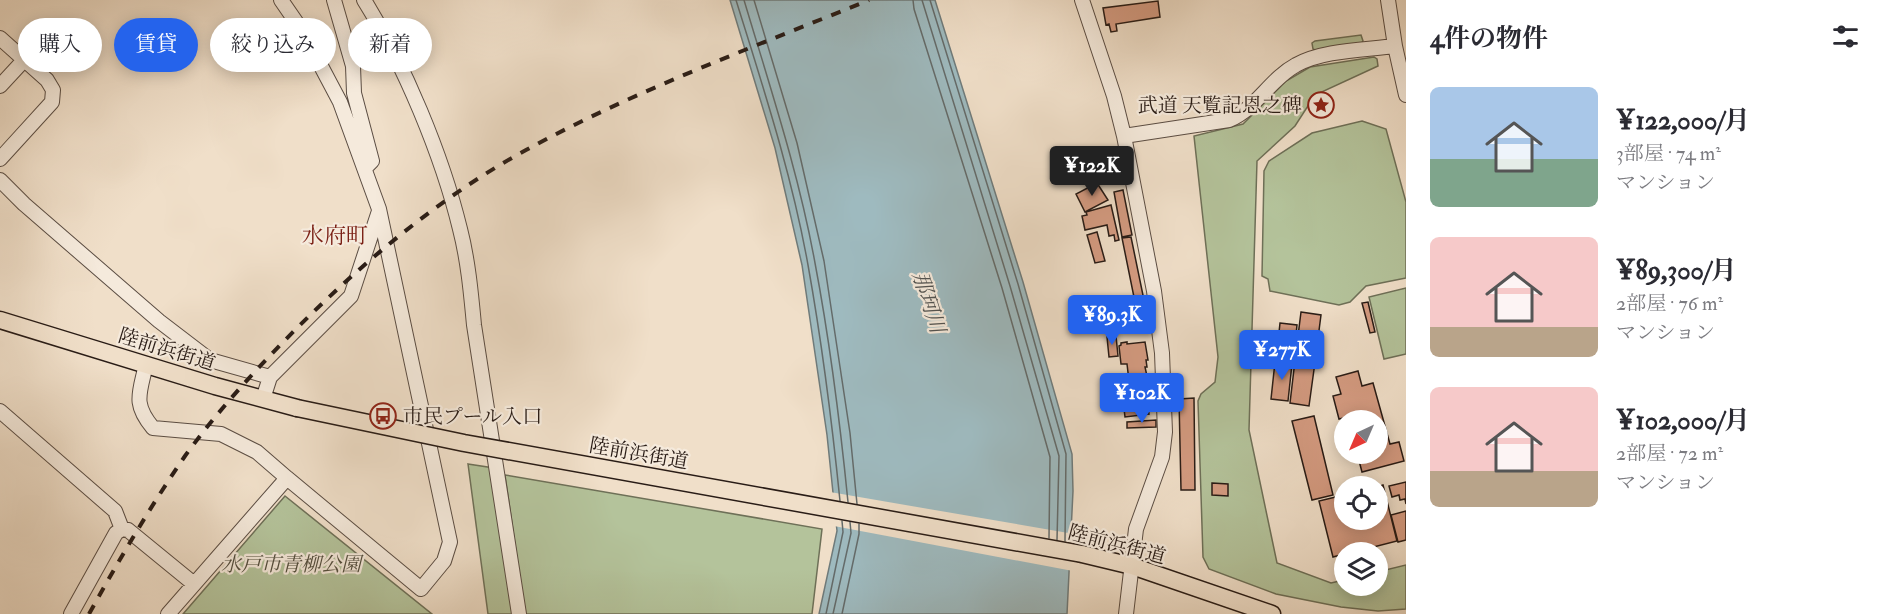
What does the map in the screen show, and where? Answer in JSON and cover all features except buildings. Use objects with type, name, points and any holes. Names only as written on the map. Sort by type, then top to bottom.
[{"type":"main road","name":"陸前浜街道","points":[[0,320],[297,408],[475,445],[1082,554],[1132,566],[1272,614]]},
{"type":"street","points":[[147,364],[138,398],[142,414],[153,428],[221,434],[257,452],[421,589],[444,561],[450,542],[379,209],[366,168],[340,102],[303,32],[280,0]]},
{"type":"street","points":[[334,0],[353,66],[354,93],[372,161],[366,168]]},
{"type":"street","points":[[364,0],[393,53],[418,108],[447,183],[461,230],[519,614]]},
{"type":"street","points":[[1082,0],[1111,86],[1124,136],[1154,291],[1162,352],[1165,401],[1162,457],[1136,529],[1126,614]]},
{"type":"street","points":[[1388,0],[1406,95]]},
{"type":"street","points":[[0,38],[18,53]]},
{"type":"street","points":[[1124,136],[1229,120],[1239,116],[1295,65],[1316,57],[1395,46]]},
{"type":"street","points":[[0,86],[18,67]]},
{"type":"street","points":[[0,159],[52,102],[53,90],[39,72]]},
{"type":"street","points":[[0,180],[24,204],[152,315],[210,360],[270,377]]},
{"type":"street","points":[[263,399],[270,377],[351,296],[379,209]]},
{"type":"street","points":[[0,411],[115,511],[122,529]]},
{"type":"street","points":[[168,614],[287,478]]},
{"type":"street","points":[[71,614],[116,533],[122,529],[128,530],[194,584]]},
{"type":"green space","points":[[1361,35],[1363,41],[1361,44],[1317,51],[1313,49],[1312,43],[1315,41]]},
{"type":"green space","points":[[1374,57],[1377,59],[1378,66],[1315,95],[1295,126],[1257,161],[1249,430],[1277,563],[1334,582],[1334,596],[1388,596],[1388,569],[1406,565],[1406,609],[1378,611],[1341,607],[1276,594],[1209,569],[1203,557],[1198,401],[1201,394],[1215,382],[1218,357],[1194,136],[1243,124],[1286,81],[1310,67]]},
{"type":"green space","points":[[1362,121],[1386,129],[1406,202],[1406,278],[1366,286],[1350,302],[1339,305],[1270,291],[1268,279],[1262,276],[1264,171],[1269,161],[1312,133]]},
{"type":"green space","points":[[1406,288],[1406,354],[1384,359],[1369,297]]},
{"type":"green space","points":[[468,464],[494,468],[516,614],[488,614]]},
{"type":"green space","points":[[505,475],[822,529],[812,614],[525,614]]},
{"type":"green space","name":"水戸市青柳公園","points":[[285,496],[432,614],[183,614]]},
{"type":"water","name":"那珂川","points":[[730,0],[935,0],[1023,282],[1072,454],[1073,491],[1067,614],[819,614],[837,531],[827,435],[802,265],[775,148]]},
{"type":"pier","points":[[830,492],[1074,534],[1073,571],[834,526]]},
{"type":"railway","points":[[89,614],[159,495],[212,421],[300,325],[379,252],[465,187],[568,128],[696,70],[869,0]]},
{"type":"place","name":"武道 天覧記恩之碑","points":[[1321,105]]},
{"type":"place","name":"市民プール入口","points":[[383,416]]},
{"type":"district","name":"水府町","points":[[335,235]]}]
